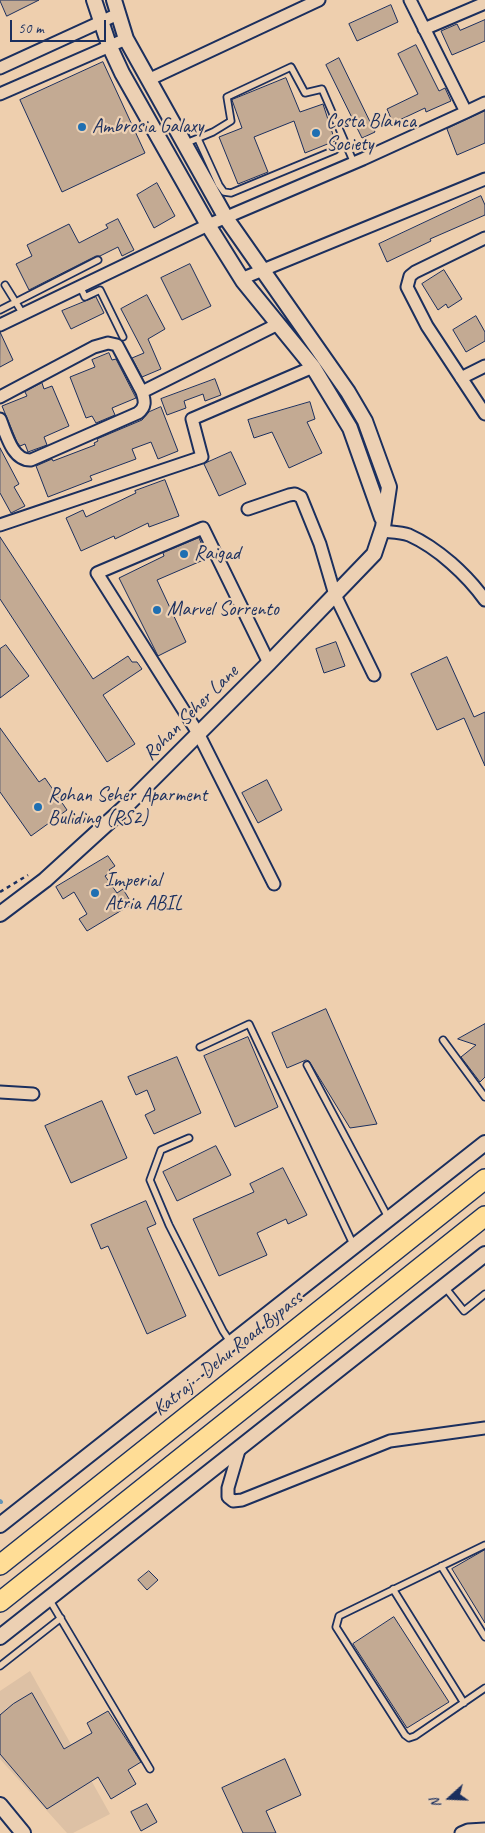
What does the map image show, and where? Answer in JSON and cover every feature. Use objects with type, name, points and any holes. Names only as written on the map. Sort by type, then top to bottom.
[{"type":"highway","name":"Katraj - Dehu Road Bypass","points":[[0,1565],[485,1179]]},
{"type":"highway","points":[[0,1602],[485,1216]]},
{"type":"street","points":[[94,0],[109,45],[122,73],[208,225],[242,279],[313,367],[350,428],[383,525],[424,544],[456,567],[485,600]]},
{"type":"street","name":"Rohan Seher Lane","points":[[0,914],[51,875],[124,808],[270,663],[374,554],[383,525],[388,487],[365,421],[348,392],[226,218],[126,39],[114,0]]},
{"type":"street","points":[[148,80],[319,0]]},
{"type":"street","points":[[410,0],[466,112]]},
{"type":"street","points":[[424,29],[485,3]]},
{"type":"street","points":[[0,68],[118,14]]},
{"type":"street","points":[[0,94],[126,39]]},
{"type":"street","points":[[0,325],[208,225],[354,163],[485,103]]},
{"type":"street","points":[[242,279],[485,179]]},
{"type":"street","points":[[485,238],[415,272],[408,281],[408,287],[427,326],[485,414]]},
{"type":"street","points":[[142,392],[278,324]]},
{"type":"street","points":[[0,397],[94,347],[108,343],[116,346],[142,392],[145,402],[143,409],[138,413],[31,460],[20,458],[14,451],[0,419]]},
{"type":"street","points":[[461,378],[485,366]]},
{"type":"street","points":[[1,523],[202,457],[192,419],[313,367]]},
{"type":"street","points":[[248,509],[289,495],[295,494],[300,497],[320,544],[335,595],[374,675]]},
{"type":"street","points":[[270,663],[203,528],[97,573],[198,733],[274,884]]},
{"type":"street","points":[[0,1092],[33,1094]]},
{"type":"street","points":[[0,1525],[485,1143]]},
{"type":"street","points":[[0,1637],[485,1254]]},
{"type":"street","points":[[240,1447],[228,1488],[228,1497],[233,1501],[242,1500],[390,1441],[485,1428]]},
{"type":"street","points":[[0,1805],[23,1833]]},
{"type":"street","points":[[461,1833],[468,1830],[485,1829]]},
{"type":"lane","points":[[184,144],[213,132],[231,121],[227,97],[291,67],[306,93],[322,89],[354,163]]},
{"type":"lane","points":[[198,138],[219,185],[224,192],[231,193],[335,150],[340,146],[341,134]]},
{"type":"lane","points":[[0,310],[98,260]]},
{"type":"lane","points":[[5,285],[23,314]]},
{"type":"lane","points":[[80,286],[85,297],[100,290],[123,338]]},
{"type":"lane","points":[[200,1047],[248,1024],[354,1246]]},
{"type":"lane","points":[[443,1040],[485,1097]]},
{"type":"lane","points":[[307,1065],[389,1218]]},
{"type":"lane","points":[[190,1138],[161,1150],[150,1180],[169,1225],[223,1331],[231,1343]]},
{"type":"lane","points":[[444,1286],[464,1311],[485,1294]]},
{"type":"lane","points":[[485,1544],[339,1616],[336,1627],[405,1735],[409,1738],[415,1736],[485,1688]]},
{"type":"lane","points":[[441,1566],[485,1638]]},
{"type":"lane","points":[[393,1589],[464,1703]]},
{"type":"lane","points":[[49,1598],[150,1769]]},
{"type":"lane","points":[[0,1666],[60,1618]]},
{"type":"path","points":[[0,892],[31,873]]},
{"type":"shaded area","points":[[30,1671],[110,1814],[73,1833],[67,1833],[0,1759],[0,1691]]},
{"type":"building","points":[[0,0],[39,0],[7,16]]},
{"type":"building","points":[[391,5],[398,22],[357,41],[349,24]]},
{"type":"building","points":[[485,20],[485,41],[452,55],[441,31],[457,24],[460,30]]},
{"type":"building","points":[[416,45],[439,91],[445,88],[451,101],[426,112],[425,108],[393,123],[387,109],[418,94],[398,54]]},
{"type":"building","points":[[339,58],[375,132],[362,138],[326,65]]},
{"type":"building","name":"Ambrosia Galaxy","points":[[103,62],[145,153],[62,192],[20,100]]},
{"type":"building","name":"Costa Blanca Society","points":[[286,78],[300,112],[323,104],[335,141],[305,153],[294,121],[254,137],[268,172],[238,184],[219,137],[242,128],[232,100]]},
{"type":"building","points":[[485,111],[485,143],[457,155],[447,129]]},
{"type":"building","points":[[157,183],[175,216],[154,228],[137,195]]},
{"type":"building","points":[[481,196],[485,205],[485,215],[430,239],[431,241],[387,262],[379,244]]},
{"type":"building","points":[[118,219],[134,250],[122,256],[118,247],[29,290],[16,264],[32,256],[27,245],[69,224],[79,243],[108,228],[106,225]]},
{"type":"building","points":[[190,264],[211,306],[182,320],[161,278]]},
{"type":"building","points":[[444,270],[462,299],[448,308],[446,304],[438,310],[422,284]]},
{"type":"building","points":[[147,295],[165,329],[148,339],[161,369],[142,377],[132,358],[144,353],[121,309]]},
{"type":"building","points":[[96,297],[104,313],[71,329],[62,311]]},
{"type":"building","points":[[476,316],[485,332],[485,341],[466,352],[453,330]]},
{"type":"building","points":[[0,332],[13,360],[0,367]]},
{"type":"building","points":[[109,353],[112,360],[116,359],[136,398],[112,408],[115,415],[96,423],[92,416],[86,418],[70,377],[95,367],[92,360]]},
{"type":"building","points":[[215,379],[221,395],[205,401],[203,394],[184,401],[186,408],[167,415],[161,399]]},
{"type":"building","points":[[42,383],[44,389],[52,386],[69,426],[44,437],[47,445],[28,452],[25,444],[20,446],[17,442],[2,406],[27,396],[25,392]]},
{"type":"building","points":[[310,402],[315,419],[307,422],[322,453],[289,468],[272,432],[254,438],[248,420]]},
{"type":"building","points":[[161,407],[178,451],[158,459],[151,442],[132,449],[136,459],[90,476],[92,480],[48,497],[36,466],[95,445],[94,443],[98,441],[97,439],[142,420],[149,412]]},
{"type":"building","points":[[0,448],[19,484],[14,487],[25,506],[11,513],[0,493]]},
{"type":"building","points":[[231,452],[246,484],[219,496],[204,464]]},
{"type":"building","points":[[165,480],[179,516],[149,527],[148,523],[115,539],[114,536],[81,551],[66,518],[83,510],[86,517],[136,493],[135,491]]},
{"type":"building","points":[[0,537],[93,679],[128,656],[132,662],[137,662],[142,669],[103,695],[135,744],[107,762],[0,599]]},
{"type":"building","name":"Marvel Sorrento","points":[[199,538],[208,558],[157,580],[186,642],[158,656],[119,578],[164,556],[163,553]]},
{"type":"building","points":[[336,642],[345,666],[324,673],[316,649]]},
{"type":"building","points":[[6,645],[29,676],[0,698],[0,649]]},
{"type":"building","points":[[447,657],[474,717],[485,712],[485,766],[464,718],[437,730],[411,674]]},
{"type":"building","points":[[0,728],[39,782],[45,778],[67,810],[31,836],[0,792]]},
{"type":"building","points":[[267,780],[282,810],[258,823],[242,793]]},
{"type":"building","name":"Imperial Atria ABIL","points":[[108,856],[115,866],[105,876],[117,893],[123,889],[132,904],[87,931],[79,919],[87,914],[74,892],[63,899],[56,887]]},
{"type":"building","points":[[326,1009],[377,1124],[350,1128],[309,1061],[306,1060],[287,1068],[272,1033]]},
{"type":"building","points":[[485,1024],[485,1077],[480,1082],[461,1057],[476,1045],[458,1039]]},
{"type":"building","points":[[248,1037],[278,1107],[235,1127],[204,1056]]},
{"type":"building","points":[[177,1057],[201,1113],[154,1134],[145,1115],[155,1110],[147,1090],[136,1095],[128,1077]]},
{"type":"building","points":[[102,1101],[127,1158],[71,1183],[45,1126]]},
{"type":"building","points":[[216,1146],[231,1175],[177,1201],[163,1172]]},
{"type":"building","points":[[283,1168],[307,1215],[288,1224],[286,1219],[257,1233],[267,1255],[219,1276],[193,1219],[254,1192],[250,1184]]},
{"type":"building","points":[[146,1201],[156,1224],[147,1228],[186,1316],[147,1334],[108,1246],[101,1249],[91,1225]]},
{"type":"building","points":[[485,1550],[485,1623],[452,1569]]},
{"type":"building","points":[[149,1571],[158,1580],[147,1590],[138,1580]]},
{"type":"building","points":[[394,1617],[449,1702],[407,1728],[353,1644]]},
{"type":"building","points":[[32,1693],[64,1749],[92,1733],[87,1723],[108,1711],[141,1762],[128,1770],[136,1784],[111,1799],[98,1777],[47,1809],[0,1754],[0,1715],[13,1704]]},
{"type":"building","points":[[285,1759],[301,1795],[266,1811],[276,1833],[243,1833],[222,1788]]},
{"type":"building","points":[[147,1804],[157,1822],[141,1831],[131,1812]]},
{"type":"place","name":"Ambrosia Galaxy","points":[[82,127]]},
{"type":"place","name":"Costa Blanca Society","points":[[316,133]]},
{"type":"place","name":"Raigad","points":[[184,554]]},
{"type":"place","name":"Marvel Sorrento","points":[[157,610]]},
{"type":"place","name":"Rohan Seher Aparment Buliding (RS2)","points":[[38,807]]},
{"type":"place","name":"Imperial Atria ABIL","points":[[95,893]]}]
